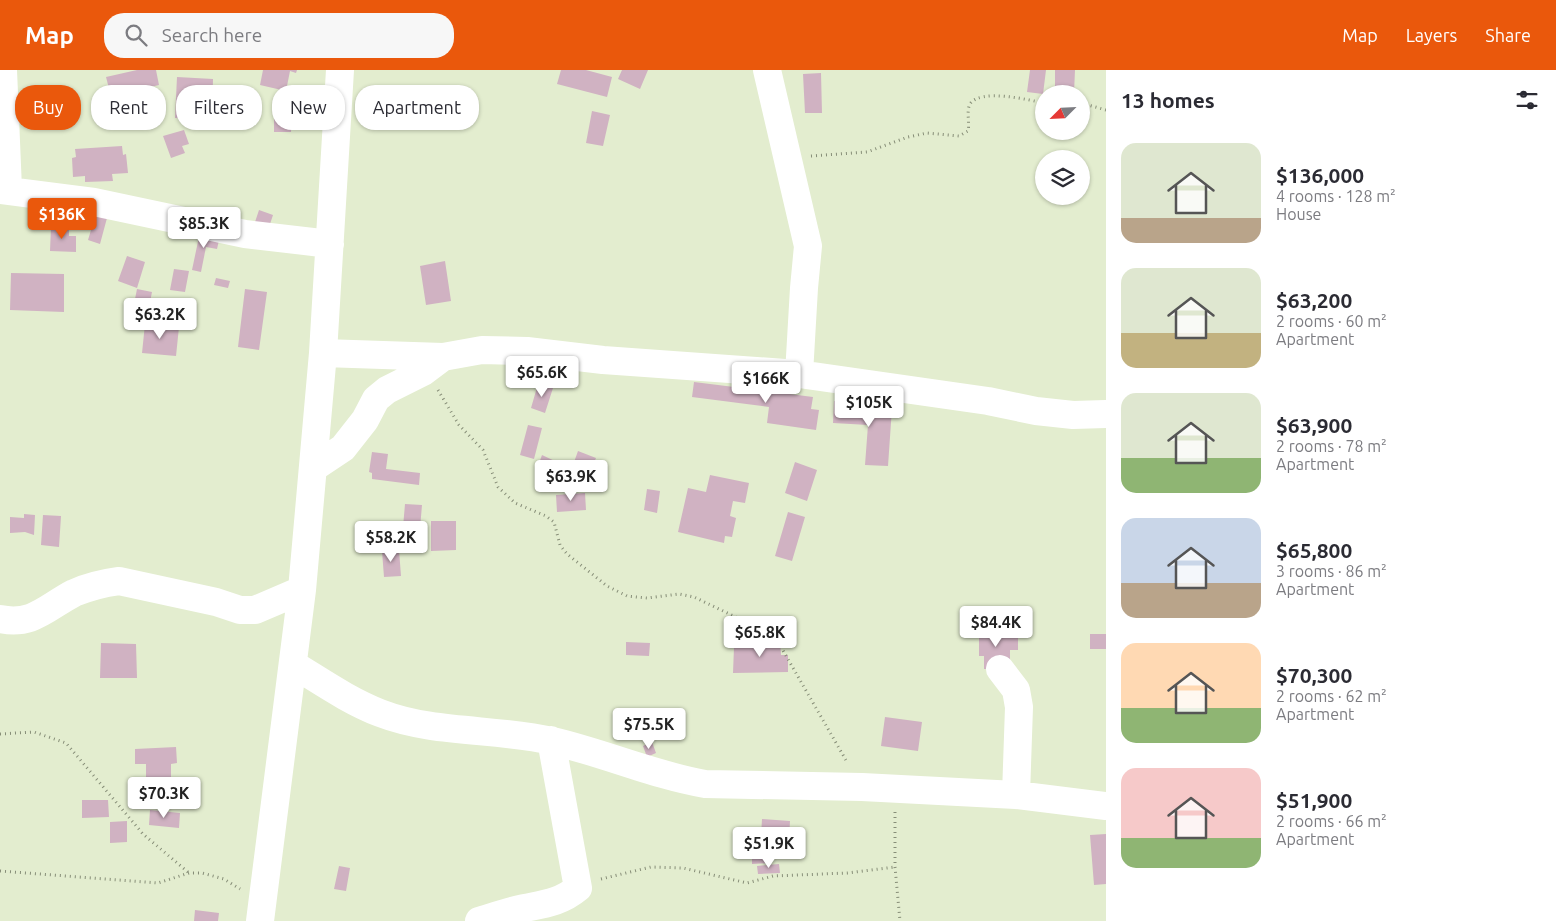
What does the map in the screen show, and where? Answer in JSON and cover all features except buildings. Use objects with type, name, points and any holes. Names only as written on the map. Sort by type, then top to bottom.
[{"type":"street","points":[[3,70],[4,190],[94,202],[245,234],[330,244]]},
{"type":"street","points":[[260,912],[294,665],[302,590],[323,353],[340,70]]},
{"type":"street","points":[[767,70],[808,246],[799,374]]},
{"type":"street","points":[[313,468],[343,448],[354,436],[376,399],[387,390],[433,364],[482,350],[527,351],[603,360],[799,374],[988,401],[1036,411],[1074,415],[1106,414]]},
{"type":"street","points":[[323,353],[433,364]]},
{"type":"street","points":[[0,619],[17,622],[35,617],[75,593],[104,583],[119,581],[216,602],[240,610],[255,610],[302,590]]},
{"type":"street","points":[[294,665],[341,694],[381,713],[422,724],[551,740],[682,780],[705,784],[862,787],[1016,795],[1106,806]]},
{"type":"street","points":[[1000,669],[1016,690],[1019,707],[1016,795]]},
{"type":"street","points":[[479,921],[519,909],[546,905],[566,898],[578,888],[551,740]]},
{"type":"path","points":[[788,157],[866,152],[908,136],[927,133],[959,136],[968,131],[969,105],[972,101],[988,96],[1009,96],[1035,101]]},
{"type":"path","points":[[1090,106],[1106,110]]},
{"type":"path","points":[[433,364],[438,390],[459,425],[482,450],[498,488],[515,503],[546,516],[554,522],[560,545],[567,554],[607,586],[627,596],[647,598],[679,594],[694,597],[769,633],[777,640],[806,687],[836,744],[862,787]]},
{"type":"path","points":[[0,734],[34,732],[66,743],[143,834],[189,873]]},
{"type":"path","points":[[896,789],[895,867],[900,921]]},
{"type":"path","points":[[578,888],[608,876],[651,867],[683,868],[735,882],[747,883],[773,876],[847,873],[895,867]]},
{"type":"path","points":[[0,871],[158,883],[189,873],[202,873],[224,879],[260,912]]}]
